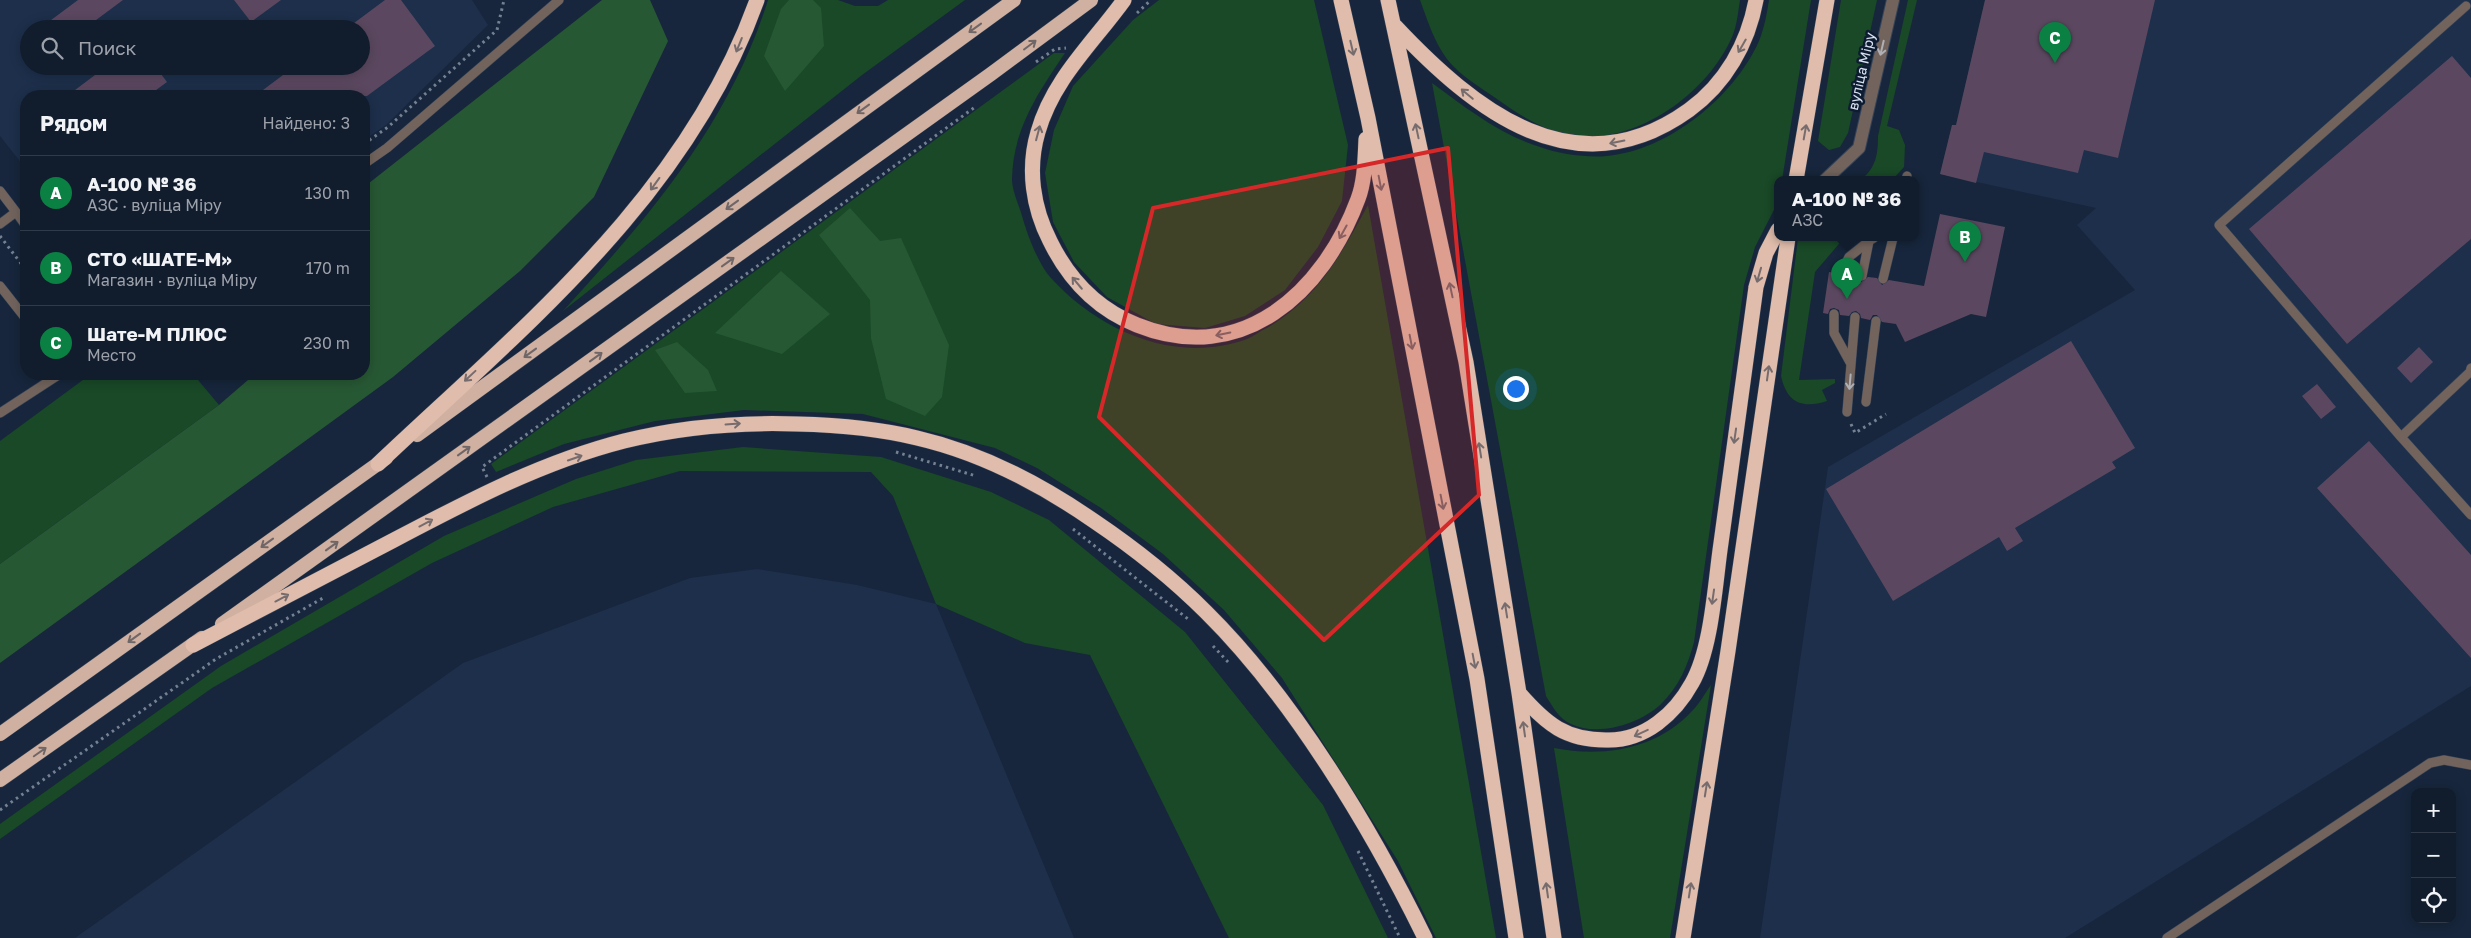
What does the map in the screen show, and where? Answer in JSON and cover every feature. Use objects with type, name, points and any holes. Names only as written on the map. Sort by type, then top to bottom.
[{"type":"highway","points":[[378,464],[587,266],[653,188],[714,98],[735,55],[757,0]]},
{"type":"highway","points":[[0,734],[378,464],[1014,0]]},
{"type":"highway","points":[[0,780],[975,86],[1091,0]]},
{"type":"highway","points":[[1124,0],[1080,54],[1057,86],[1037,132],[1032,178],[1037,210],[1058,258],[1078,286],[1102,307],[1128,321],[1155,332],[1181,337],[1211,336],[1237,331],[1264,320],[1288,303],[1312,280],[1332,252],[1359,197],[1365,164],[1368,118]]},
{"type":"highway","points":[[1341,0],[1368,118],[1477,679],[1516,938]]},
{"type":"highway","points":[[1388,0],[1466,362],[1519,693],[1554,938]]},
{"type":"highway","points":[[1395,26],[1428,61],[1475,101],[1527,130],[1553,140],[1580,144],[1612,143],[1641,136],[1678,118],[1705,98],[1730,66],[1747,38],[1756,0]]},
{"type":"highway","points":[[1797,176],[1827,0]]},
{"type":"highway","points":[[1519,693],[1539,716],[1558,729],[1592,741],[1614,740],[1634,736],[1655,726],[1680,703],[1693,682],[1703,655],[1713,602],[1756,287],[1766,253],[1774,238]]},
{"type":"highway","points":[[1683,938],[1728,651],[1788,241]]},
{"type":"highway","points":[[192,645],[493,488],[622,442],[668,432],[731,424],[827,424],[877,429],[948,447],[1013,471],[1049,490],[1136,551],[1207,612],[1266,681],[1332,773],[1394,878],[1425,938]]},
{"type":"street","name":"вуліца Міру","points":[[1829,176],[1859,148],[1893,0]]},
{"type":"lane","points":[[370,160],[387,148],[559,0]]},
{"type":"lane","points":[[2469,6],[2219,225],[2401,437],[2471,515]]},
{"type":"lane","points":[[0,191],[20,218]]},
{"type":"lane","points":[[0,224],[16,212]]},
{"type":"lane","points":[[1841,274],[1849,258],[1870,241]]},
{"type":"lane","points":[[1862,276],[1871,241]]},
{"type":"lane","points":[[1883,279],[1892,241]]},
{"type":"lane","points":[[0,286],[20,311]]},
{"type":"lane","points":[[1834,314],[1834,333],[1851,364]]},
{"type":"lane","points":[[1848,412],[1855,317]]},
{"type":"lane","points":[[1866,402],[1876,321]]},
{"type":"lane","points":[[2401,437],[2471,371]]},
{"type":"lane","points":[[0,413],[51,380]]},
{"type":"lane","points":[[2167,938],[2430,763],[2444,760],[2471,765]]},
{"type":"path","points":[[370,140],[388,127],[497,30],[504,0]]},
{"type":"path","points":[[1136,14],[1151,0]]},
{"type":"path","points":[[1031,66],[1055,48],[1074,48],[1080,54]]},
{"type":"path","points":[[493,488],[482,467],[983,102]]},
{"type":"path","points":[[0,236],[20,262]]},
{"type":"path","points":[[892,450],[983,478]]},
{"type":"path","points":[[1068,525],[1190,621]]},
{"type":"path","points":[[0,810],[216,659],[328,595]]},
{"type":"path","points":[[1209,642],[1235,670]]},
{"type":"path","points":[[1355,844],[1400,938]]},
{"type":"highlighted area","points":[[1448,148],[1479,495],[1324,640],[1099,417],[1153,208]]},
{"type":"shaded area","points":[[0,0],[472,0],[488,25],[386,125],[370,136],[370,90],[20,90],[20,161],[0,136]]},
{"type":"shaded area","points":[[1985,0],[2471,0],[2471,686],[2065,938],[1760,938],[1828,467],[2135,290],[2077,225],[2096,208],[1940,174],[1952,125],[1956,125]]},
{"type":"shaded area","points":[[757,569],[857,585],[936,604],[1074,938],[75,938],[463,663],[690,578]]},
{"type":"green space","points":[[602,0],[650,0],[668,41],[594,197],[520,271],[393,377],[0,663],[0,564],[219,405],[248,380],[370,380],[370,182]]},
{"type":"green space","points":[[768,0],[838,0],[855,6],[878,6],[888,0],[965,0],[862,75],[563,311],[655,204],[709,128],[732,88],[752,45]]},
{"type":"green space","points":[[789,0],[813,0],[821,8],[824,46],[785,91],[764,56],[781,9]]},
{"type":"green space","points":[[1159,0],[1314,0],[1348,145],[1342,201],[1318,247],[1285,290],[1245,316],[1205,328],[1156,324],[1107,297],[1074,262],[1053,222],[1045,173],[1054,130],[1073,86],[1133,20]]},
{"type":"green space","points":[[1420,0],[1740,0],[1732,37],[1708,75],[1691,92],[1652,120],[1631,129],[1609,135],[1586,137],[1562,134],[1538,125],[1517,113],[1464,76],[1452,65],[1438,45]]},
{"type":"green space","points":[[1769,0],[1811,0],[1783,176],[1774,176],[1774,210],[1755,247],[1744,285],[1694,642],[1686,667],[1678,683],[1667,698],[1651,712],[1630,723],[1618,726],[1605,729],[1582,728],[1563,719],[1546,696],[1432,83],[1470,111],[1497,128],[1525,142],[1564,153],[1582,156],[1607,156],[1630,152],[1653,143],[1676,132],[1697,117],[1733,82],[1748,62],[1759,41]]},
{"type":"green space","points":[[1841,0],[1877,0],[1848,133],[1840,147],[1829,150],[1818,141]]},
{"type":"green space","points":[[1908,0],[1917,0],[1887,126],[1899,130],[1905,145],[1904,167],[1896,176],[1865,176],[1873,166],[1877,155],[1878,136]]},
{"type":"green space","points":[[1054,53],[1065,53],[1045,83],[1022,128],[1013,161],[1013,188],[1030,240],[1050,277],[1091,313],[1115,327],[1140,338],[1166,345],[1193,348],[1220,346],[1250,338],[1285,316],[1314,289],[1348,241],[1368,205],[1496,938],[1436,938],[1398,861],[1282,678],[1224,610],[1163,554],[1101,508],[1037,468],[995,448],[863,414],[744,410],[655,421],[564,444],[496,472],[491,464]]},
{"type":"green space","points":[[850,208],[880,241],[901,238],[949,345],[942,397],[925,416],[886,399],[871,338],[870,300],[819,235]]},
{"type":"green space","points":[[1798,241],[1841,241],[1815,272],[1799,380],[1835,379],[1835,383],[1822,390],[1827,401],[1810,404],[1797,402],[1787,392],[1781,376]]},
{"type":"green space","points":[[781,271],[830,314],[782,354],[715,333]]},
{"type":"green space","points":[[677,342],[708,370],[717,391],[685,393],[655,350]]},
{"type":"green space","points":[[83,380],[198,380],[219,405],[0,564],[0,441]]},
{"type":"green space","points":[[743,447],[881,457],[991,492],[1049,520],[1185,632],[1323,805],[1388,938],[1229,938],[1090,655],[1025,643],[936,604],[893,496],[871,472],[680,471],[553,507],[432,563],[212,688],[0,839],[0,824],[221,666],[444,536],[576,479],[636,460]]},
{"type":"green space","points":[[1711,685],[1670,938],[1584,938],[1554,748],[1591,752],[1610,751],[1647,742],[1679,723],[1696,707]]},
{"type":"building","points":[[78,0],[123,0],[96,20],[51,20]]},
{"type":"building","points":[[234,0],[281,0],[254,20],[249,20]]},
{"type":"building","points":[[385,0],[401,0],[435,46],[370,94],[370,90],[263,90],[283,75],[370,75],[370,20],[358,20]]},
{"type":"building","points":[[1985,0],[2155,0],[2118,158],[2084,150],[2078,173],[1984,152],[1976,183],[1940,174],[1952,125],[1956,125]]},
{"type":"building","points":[[2452,56],[2471,78],[2471,239],[2347,344],[2249,229]]},
{"type":"building","points":[[95,75],[162,75],[167,82],[156,90],[75,90]]},
{"type":"building","points":[[1940,214],[2005,227],[1986,317],[1971,314],[1905,342],[1896,324],[1882,322],[1877,315],[1873,315],[1870,320],[1861,318],[1860,314],[1856,311],[1852,312],[1849,316],[1840,315],[1839,310],[1834,308],[1830,309],[1828,314],[1823,313],[1829,272],[1835,273],[1836,278],[1841,280],[1848,274],[1856,275],[1861,282],[1868,277],[1877,278],[1882,285],[1889,280],[1924,286]]},
{"type":"building","points":[[2071,341],[2135,448],[2112,462],[2116,468],[2015,528],[2023,541],[2007,551],[1999,537],[1893,601],[1826,489]]},
{"type":"building","points":[[2419,347],[2433,362],[2411,383],[2397,368]]},
{"type":"building","points":[[2317,384],[2336,407],[2321,419],[2302,396]]},
{"type":"building","points":[[2369,441],[2471,555],[2471,658],[2317,488]]},
{"type":"place","name":"Шате-М ПЛЮС","points":[[2055,63]]},
{"type":"place","name":"СТО «ШАТЕ-М»","points":[[1965,262]]},
{"type":"place","name":"А-100 № 36","points":[[1847,299]]}]
